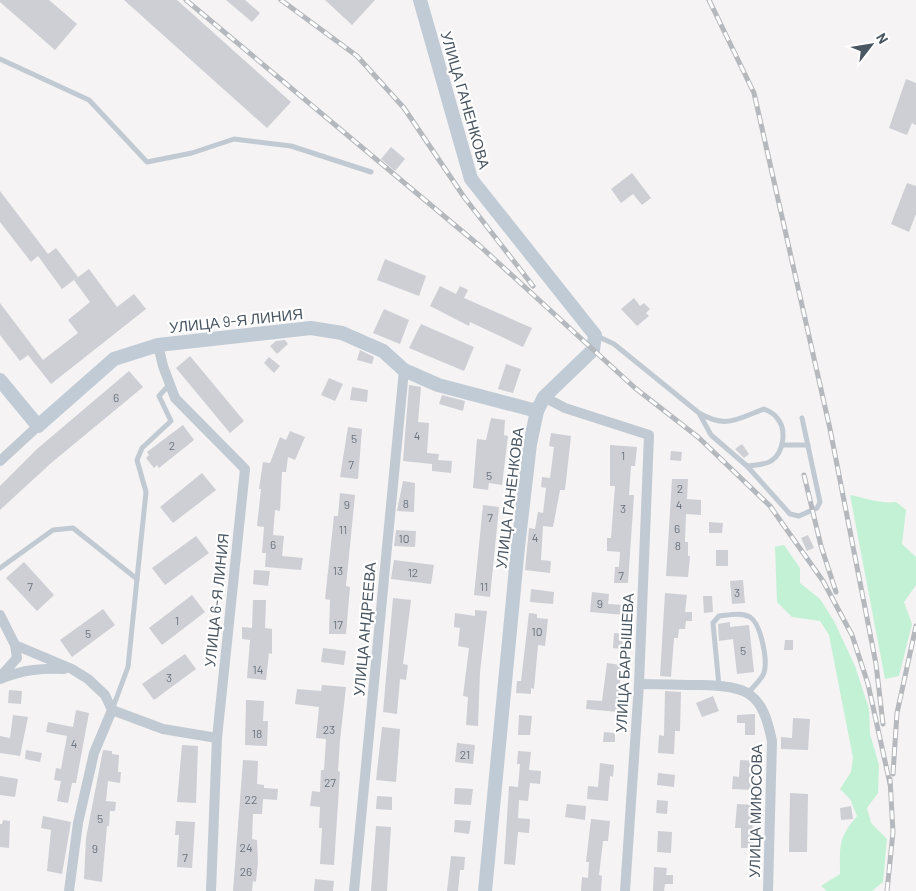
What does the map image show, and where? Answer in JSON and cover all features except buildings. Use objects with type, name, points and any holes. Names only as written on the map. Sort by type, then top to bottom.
[{"type":"street","name":"УЛИЦА ГАНЕНКОВА","points":[[420,0],[471,179],[595,334],[593,350],[544,397],[537,411],[530,444],[518,547],[485,891]]},
{"type":"street","name":"УЛИЦА 9-Я ЛИНИЯ","points":[[0,462],[114,359],[158,345],[310,328],[342,333],[383,351],[404,370],[438,385],[537,411]]},
{"type":"street","name":"УЛИЦА 6-Я ЛИНИЯ","points":[[158,345],[174,398],[246,469],[217,738],[211,891]]},
{"type":"street","name":"УЛИЦА АНДРЕЕВА","points":[[354,891],[404,370]]},
{"type":"street","points":[[0,380],[38,426]]},
{"type":"street","name":"УЛИЦА БАРЫШЕВА","points":[[544,397],[565,408],[649,435],[639,684],[625,891]]},
{"type":"street","points":[[0,615],[15,645],[17,658],[0,678]]},
{"type":"street","points":[[15,645],[72,669],[88,679],[105,695],[112,710],[163,729],[217,738]]},
{"type":"street","points":[[0,678],[21,671],[43,668],[72,669]]},
{"type":"street","points":[[639,684],[732,686],[748,693]]},
{"type":"street","name":"УЛИЦА МИЮСОВА","points":[[748,693],[760,705],[768,720],[772,741],[768,891]]},
{"type":"street","points":[[68,891],[78,823],[94,753],[112,710]]},
{"type":"lane","points":[[0,59],[89,100],[147,162],[192,153],[234,139],[291,146],[371,172]]},
{"type":"lane","points":[[595,334],[614,344],[699,412],[714,421],[724,423],[764,409],[778,418],[783,438],[780,452],[770,462],[747,466]]},
{"type":"lane","points":[[112,710],[128,667],[146,492],[137,460],[142,448],[171,422],[159,396],[169,385]]},
{"type":"lane","points":[[699,412],[711,435],[747,466],[790,514],[798,516],[818,508],[820,502],[802,418]]},
{"type":"lane","points":[[782,445],[808,445]]},
{"type":"lane","points":[[0,568],[53,530],[73,528],[137,579]]},
{"type":"lane","points":[[719,686],[713,623],[719,616],[739,614],[750,617],[760,630],[765,666],[763,674],[748,693]]},
{"type":"green space","points":[[850,495],[879,501],[896,502],[906,510],[902,544],[916,557],[916,585],[904,602],[912,624],[899,676],[885,679]]},
{"type":"green space","points":[[784,545],[800,568],[800,583],[820,599],[834,621],[855,666],[869,709],[870,734],[879,765],[878,793],[867,808],[871,823],[887,839],[883,882],[872,891],[827,891],[821,886],[840,874],[841,842],[846,831],[857,816],[850,799],[840,789],[851,772],[853,758],[829,635],[820,621],[792,617],[777,602],[775,547]]},
{"type":"railway","points":[[186,0],[481,247],[635,388],[698,437],[770,506],[823,581],[852,635],[868,684],[890,784]]},
{"type":"railway","points":[[281,0],[357,56],[404,108],[464,197],[533,286]]},
{"type":"railway","points":[[709,0],[754,93],[830,429],[876,664],[883,724]]},
{"type":"railway","points":[[804,475],[821,546],[836,592]]},
{"type":"railway","points":[[893,774],[897,713],[916,626]]},
{"type":"railway","points":[[887,891],[893,832],[890,779]]}]
